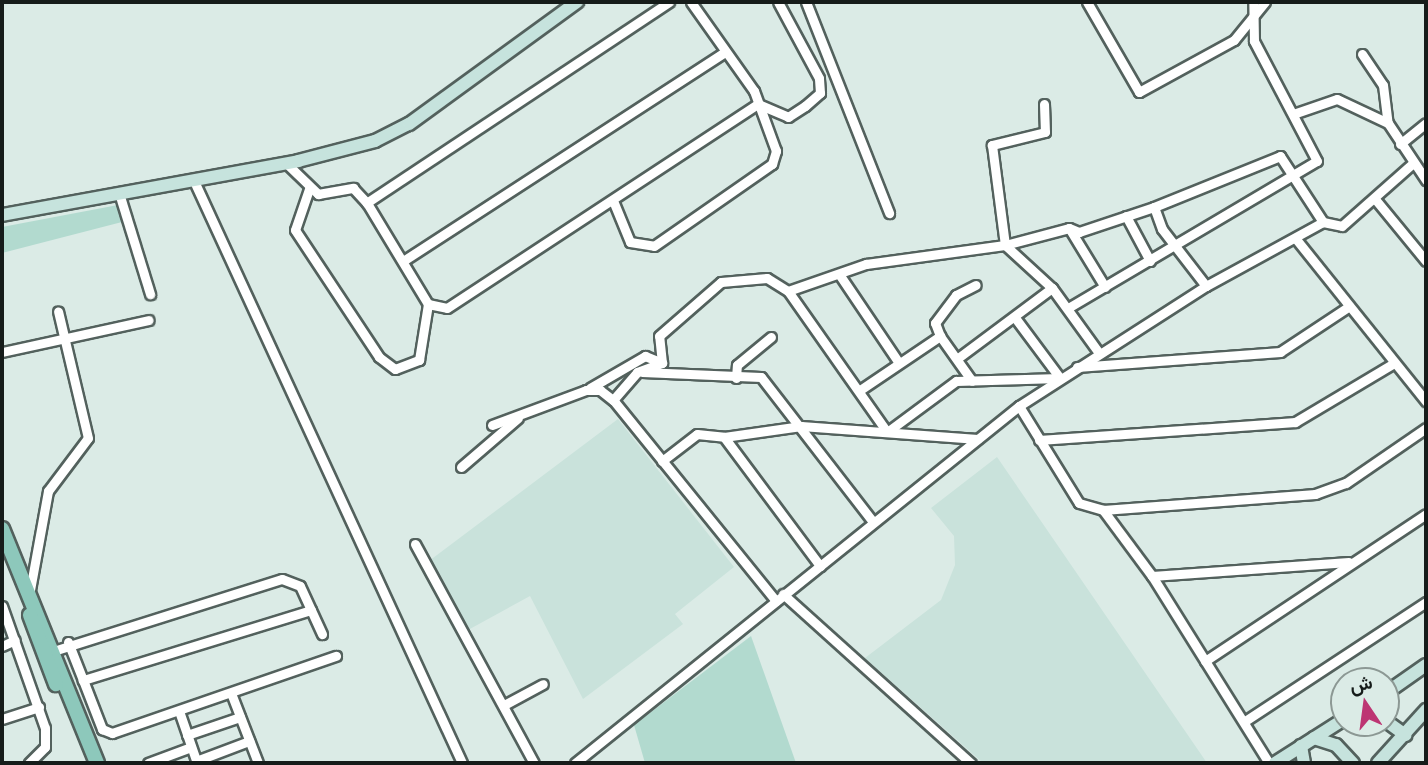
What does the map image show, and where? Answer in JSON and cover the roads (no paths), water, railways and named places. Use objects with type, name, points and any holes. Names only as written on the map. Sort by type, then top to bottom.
[{"type":"main road","points":[[2,530],[30,590],[86,763]]},
{"type":"main road","points":[[2,549],[97,763]]},
{"type":"street","points":[[2,215],[286,163],[398,130],[578,2]]},
{"type":"street","points":[[367,203],[669,2]]},
{"type":"street","points":[[614,203],[630,242],[654,246],[772,164],[776,151],[758,104],[691,2]]},
{"type":"street","points":[[758,104],[788,117],[820,93],[819,78],[778,2]]},
{"type":"street","points":[[806,2],[890,213]]},
{"type":"street","points":[[1087,2],[1139,92],[1234,40],[1265,2]]},
{"type":"street","points":[[1068,308],[1297,176],[1317,161],[1296,113],[1254,41],[1258,13],[1253,2]]},
{"type":"street","points":[[403,261],[725,52]]},
{"type":"street","points":[[1362,54],[1383,85],[1388,123],[1412,164],[1426,180]]},
{"type":"street","points":[[1296,113],[1337,99],[1388,123]]},
{"type":"street","points":[[1044,103],[1045,132],[992,145],[1005,245],[1052,288],[1099,353]]},
{"type":"street","points":[[428,304],[447,307],[614,203],[758,104]]},
{"type":"street","points":[[1399,144],[1426,123]]},
{"type":"street","points":[[788,291],[866,264],[1005,245],[1069,228],[1079,232],[1154,207],[1280,156],[1297,176],[1323,222]]},
{"type":"street","points":[[286,163],[309,190],[318,194],[353,188],[367,203],[428,304],[419,360],[395,369],[379,357],[295,230],[309,190]]},
{"type":"street","points":[[575,763],[1018,406],[1206,286],[1323,222],[1342,226],[1412,164]]},
{"type":"street","points":[[194,181],[462,763]]},
{"type":"street","points":[[119,193],[150,294]]},
{"type":"street","points":[[1375,199],[1426,261]]},
{"type":"street","points":[[1154,207],[1175,246],[1206,286]]},
{"type":"street","points":[[1126,215],[1150,261]]},
{"type":"street","points":[[1069,228],[1105,286]]},
{"type":"street","points":[[1296,239],[1426,401]]},
{"type":"street","points":[[839,274],[899,363]]},
{"type":"street","points":[[663,363],[659,336],[721,282],[766,278],[788,291],[887,432]]},
{"type":"street","points":[[972,381],[940,336],[935,323],[956,295],[976,285]]},
{"type":"street","points":[[958,358],[1016,319],[1052,288]]},
{"type":"street","points":[[1076,368],[1280,352],[1348,307]]},
{"type":"street","points":[[30,590],[48,491],[88,442],[58,311]]},
{"type":"street","points":[[1016,319],[1060,378]]},
{"type":"street","points":[[2,352],[65,341],[149,320]]},
{"type":"street","points":[[860,390],[940,336]]},
{"type":"street","points":[[736,378],[737,365],[771,337]]},
{"type":"street","points":[[492,425],[586,390],[645,356],[663,363]]},
{"type":"street","points":[[613,400],[637,372],[663,363]]},
{"type":"street","points":[[1039,440],[1296,422],[1394,363]]},
{"type":"street","points":[[637,372],[761,377],[873,523]]},
{"type":"street","points":[[887,432],[956,381],[1060,378]]},
{"type":"street","points":[[586,390],[600,390],[613,400],[780,597],[971,763]]},
{"type":"street","points":[[1018,406],[1079,503],[1103,510],[1315,494],[1346,483],[1426,428]]},
{"type":"street","points":[[461,467],[522,414]]},
{"type":"street","points":[[662,461],[698,435],[724,438],[799,427],[978,439]]},
{"type":"street","points":[[724,438],[820,566]]},
{"type":"street","points":[[1103,510],[1152,576],[1272,763],[1330,728]]},
{"type":"street","points":[[1205,661],[1426,514]]},
{"type":"street","points":[[415,544],[534,763]]},
{"type":"street","points":[[1152,576],[1351,562]]},
{"type":"street","points":[[49,651],[68,642],[282,579],[300,586],[322,634]]},
{"type":"street","points":[[1245,721],[1426,601]]},
{"type":"street","points":[[2,606],[39,707],[45,747],[29,763]]},
{"type":"street","points":[[83,680],[312,610]]},
{"type":"street","points":[[2,646],[15,640]]},
{"type":"street","points":[[68,642],[107,734],[336,656]]},
{"type":"street","points":[[1400,683],[1426,665]]},
{"type":"street","points":[[504,705],[543,684]]},
{"type":"street","points":[[231,693],[255,763]]},
{"type":"street","points":[[2,719],[39,707]]},
{"type":"street","points":[[1378,763],[1426,709]]},
{"type":"street","points":[[179,711],[196,762],[249,741]]},
{"type":"street","points":[[187,735],[240,717]]},
{"type":"street","points":[[1400,731],[1405,735]]},
{"type":"street","points":[[1314,738],[1336,745],[1353,763]]},
{"type":"street","points":[[1301,746],[1304,763]]},
{"type":"street","points":[[148,763],[191,747]]}]
